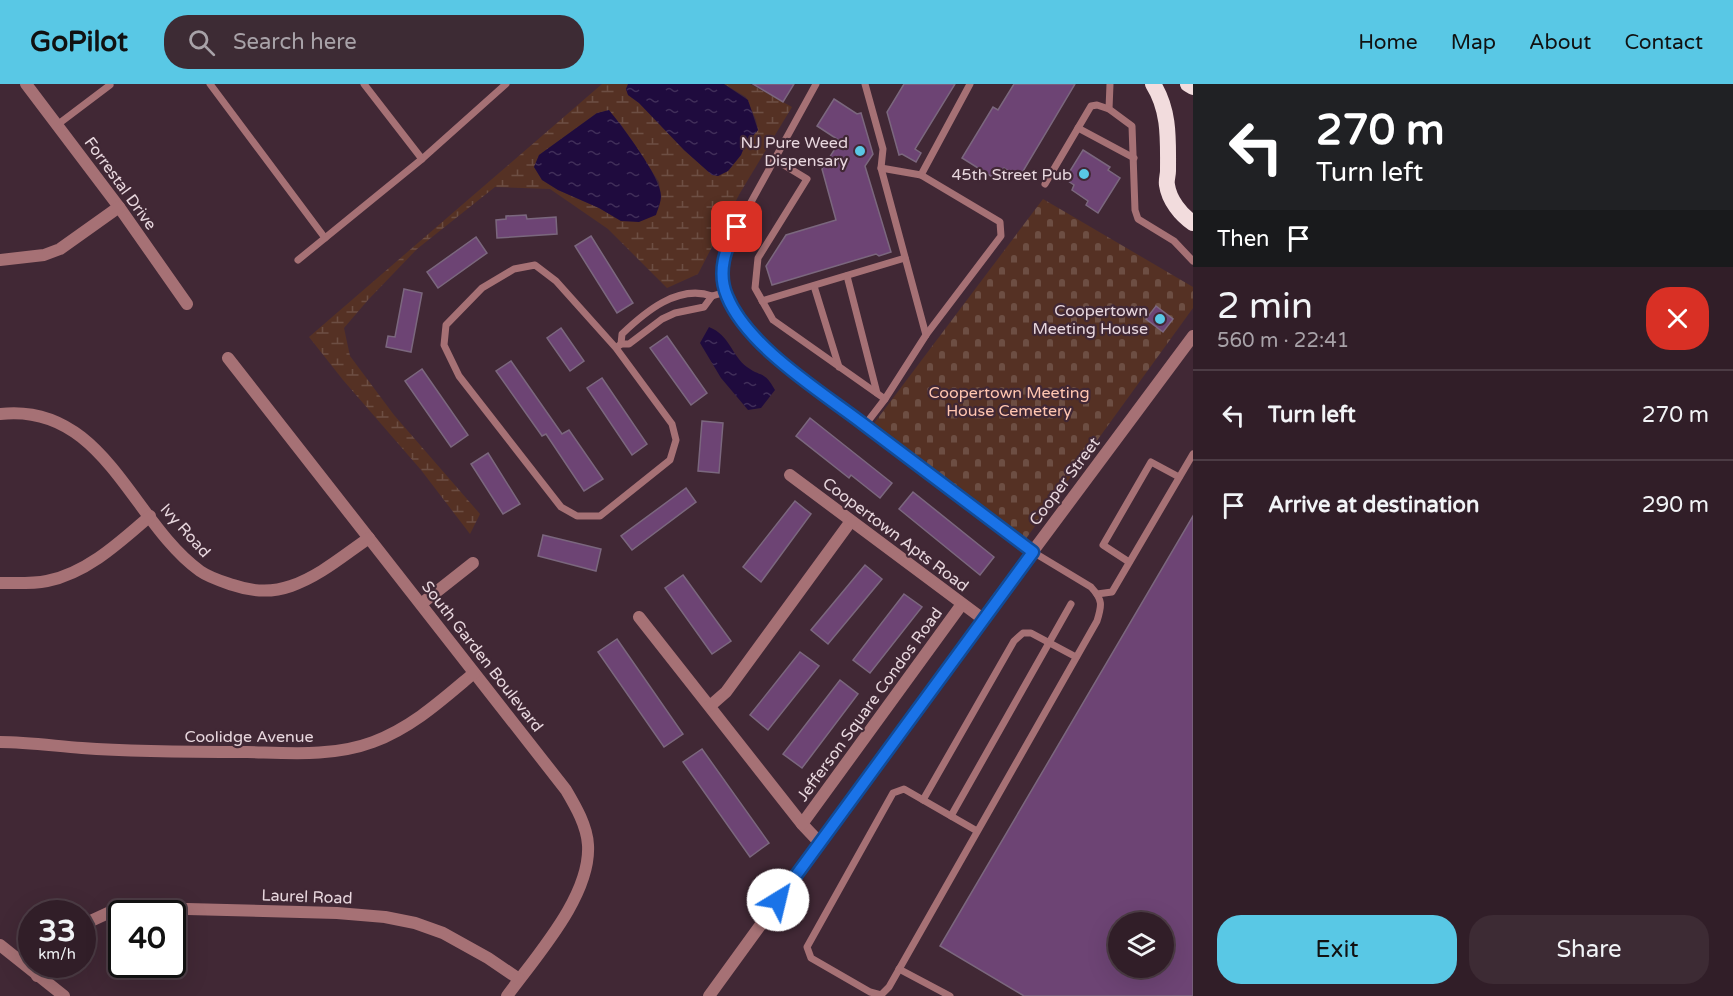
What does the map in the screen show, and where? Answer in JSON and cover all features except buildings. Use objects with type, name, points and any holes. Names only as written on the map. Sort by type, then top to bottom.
[{"type":"highway","points":[[1153,84],[1165,108],[1166,184],[1171,199],[1179,211],[1193,223]]},
{"type":"highway","points":[[1188,84],[1193,87]]},
{"type":"street","name":"Forrestal Drive","points":[[26,84],[119,207],[187,304]]},
{"type":"street","points":[[0,260],[44,255],[60,249],[119,207]]},
{"type":"street","name":"Cooper Street","points":[[709,996],[983,619],[1193,336]]},
{"type":"street","name":"South Garden Boulevard","points":[[228,358],[566,790],[579,812],[587,835],[588,846],[583,880],[568,912],[507,996]]},
{"type":"street","name":"Ivy Road","points":[[0,414],[17,413],[41,416],[54,420],[76,433],[105,459],[181,553],[200,571],[212,578],[251,591],[276,591],[302,582],[369,538]]},
{"type":"street","name":"Coopertown Apts Road","points":[[790,475],[983,619]]},
{"type":"street","points":[[0,583],[48,581],[72,573],[105,552],[150,516]]},
{"type":"street","points":[[710,706],[726,692],[851,521]]},
{"type":"street","points":[[421,604],[472,563]]},
{"type":"street","name":"Jefferson Square Condos Road","points":[[802,824],[962,604]]},
{"type":"street","name":"Jefferson Square Condos Road","points":[[639,616],[802,824],[820,843]]},
{"type":"street","name":"Coolidge Avenue","points":[[0,742],[185,752],[340,751],[374,742],[403,728],[428,711],[474,673]]},
{"type":"street","name":"Laurel Road","points":[[96,919],[108,914],[142,908],[337,913],[385,917],[415,923],[443,933],[488,958],[519,979]]},
{"type":"street","points":[[0,945],[18,960]]},
{"type":"street","points":[[40,978],[64,996]]},
{"type":"lane","points":[[210,84],[325,238]]},
{"type":"lane","points":[[364,84],[422,159]]},
{"type":"lane","points":[[298,260],[422,159],[506,84]]},
{"type":"lane","points":[[816,84],[728,244],[721,275],[726,292],[744,326],[784,364],[1033,552],[1091,587],[1102,606],[1097,621],[889,987],[881,995],[870,992],[811,958],[807,947],[893,793],[904,789],[977,831]]},
{"type":"lane","points":[[865,84],[883,149],[881,168],[926,335]]},
{"type":"lane","points":[[921,175],[970,84]]},
{"type":"lane","points":[[1109,109],[1110,84]]},
{"type":"lane","points":[[57,125],[110,85]]},
{"type":"lane","points":[[1045,184],[1091,106],[1097,105],[1109,109],[1132,126],[1138,219],[1174,241],[1193,261]]},
{"type":"lane","points":[[1078,128],[1134,158]]},
{"type":"lane","points":[[774,159],[807,178],[758,258],[755,288],[773,320],[885,399]]},
{"type":"lane","points":[[865,425],[885,399],[926,335],[1001,236],[1000,222],[921,175],[881,168]]},
{"type":"lane","points":[[762,301],[905,258]]},
{"type":"lane","points":[[619,346],[556,280],[535,265],[513,269],[482,288],[446,325],[444,345],[459,376],[561,507],[578,516],[600,516],[670,460],[676,440],[672,424],[619,346],[622,334],[645,312],[662,302],[700,292],[712,296],[726,292]]},
{"type":"lane","points":[[847,276],[877,393]]},
{"type":"lane","points":[[814,286],[839,367]]},
{"type":"lane","points":[[619,346],[629,344],[675,313],[704,307],[712,296]]},
{"type":"lane","points":[[1097,594],[1112,592],[1193,454]]},
{"type":"lane","points":[[1129,562],[1103,545],[1151,462],[1179,477]]},
{"type":"lane","points":[[951,816],[1071,603]]},
{"type":"lane","points":[[923,800],[1014,641],[1023,633],[1031,633],[1076,657]]},
{"type":"lane","points":[[899,969],[950,996]]},
{"type":"lane","points":[[929,996],[934,987]]},
{"type":"green space","points":[[602,84],[628,84],[626,89],[628,95],[639,103],[684,150],[712,175],[718,176],[728,171],[758,130],[746,97],[724,84],[750,84],[792,107],[740,193],[698,274],[667,288],[608,229],[550,189],[495,187],[417,249],[344,328],[350,356],[394,415],[480,514],[470,534],[421,470],[309,337]],"holes":[[[597,113],[620,123],[659,182],[661,197],[621,221],[599,208],[558,190],[542,180],[534,167],[539,155]]]},
{"type":"green space","name":"Coopertown Meeting House Cemetery","points":[[1043,199],[1193,287],[1193,308],[1025,540],[872,426]]},
{"type":"water","points":[[628,84],[724,84],[748,100],[758,130],[728,171],[718,176],[712,175],[628,95],[626,89]]},
{"type":"water","points":[[609,110],[640,152],[659,188],[661,198],[656,215],[639,222],[621,221],[599,208],[558,190],[542,180],[534,167],[539,155],[597,113]]},
{"type":"water","points":[[709,327],[722,335],[737,357],[747,367],[765,377],[775,390],[761,408],[748,410],[721,378],[700,343]]},
{"type":"place","name":"NJ Pure Weed Dispensary","points":[[860,151]]},
{"type":"place","name":"45th Street Pub","points":[[1084,174]]},
{"type":"place","name":"Coopertown Meeting House","points":[[1160,319]]},
{"type":"route","points":[[737,227],[728,244],[721,275],[727,296],[744,326],[784,364],[1033,552],[778,900]]}]
